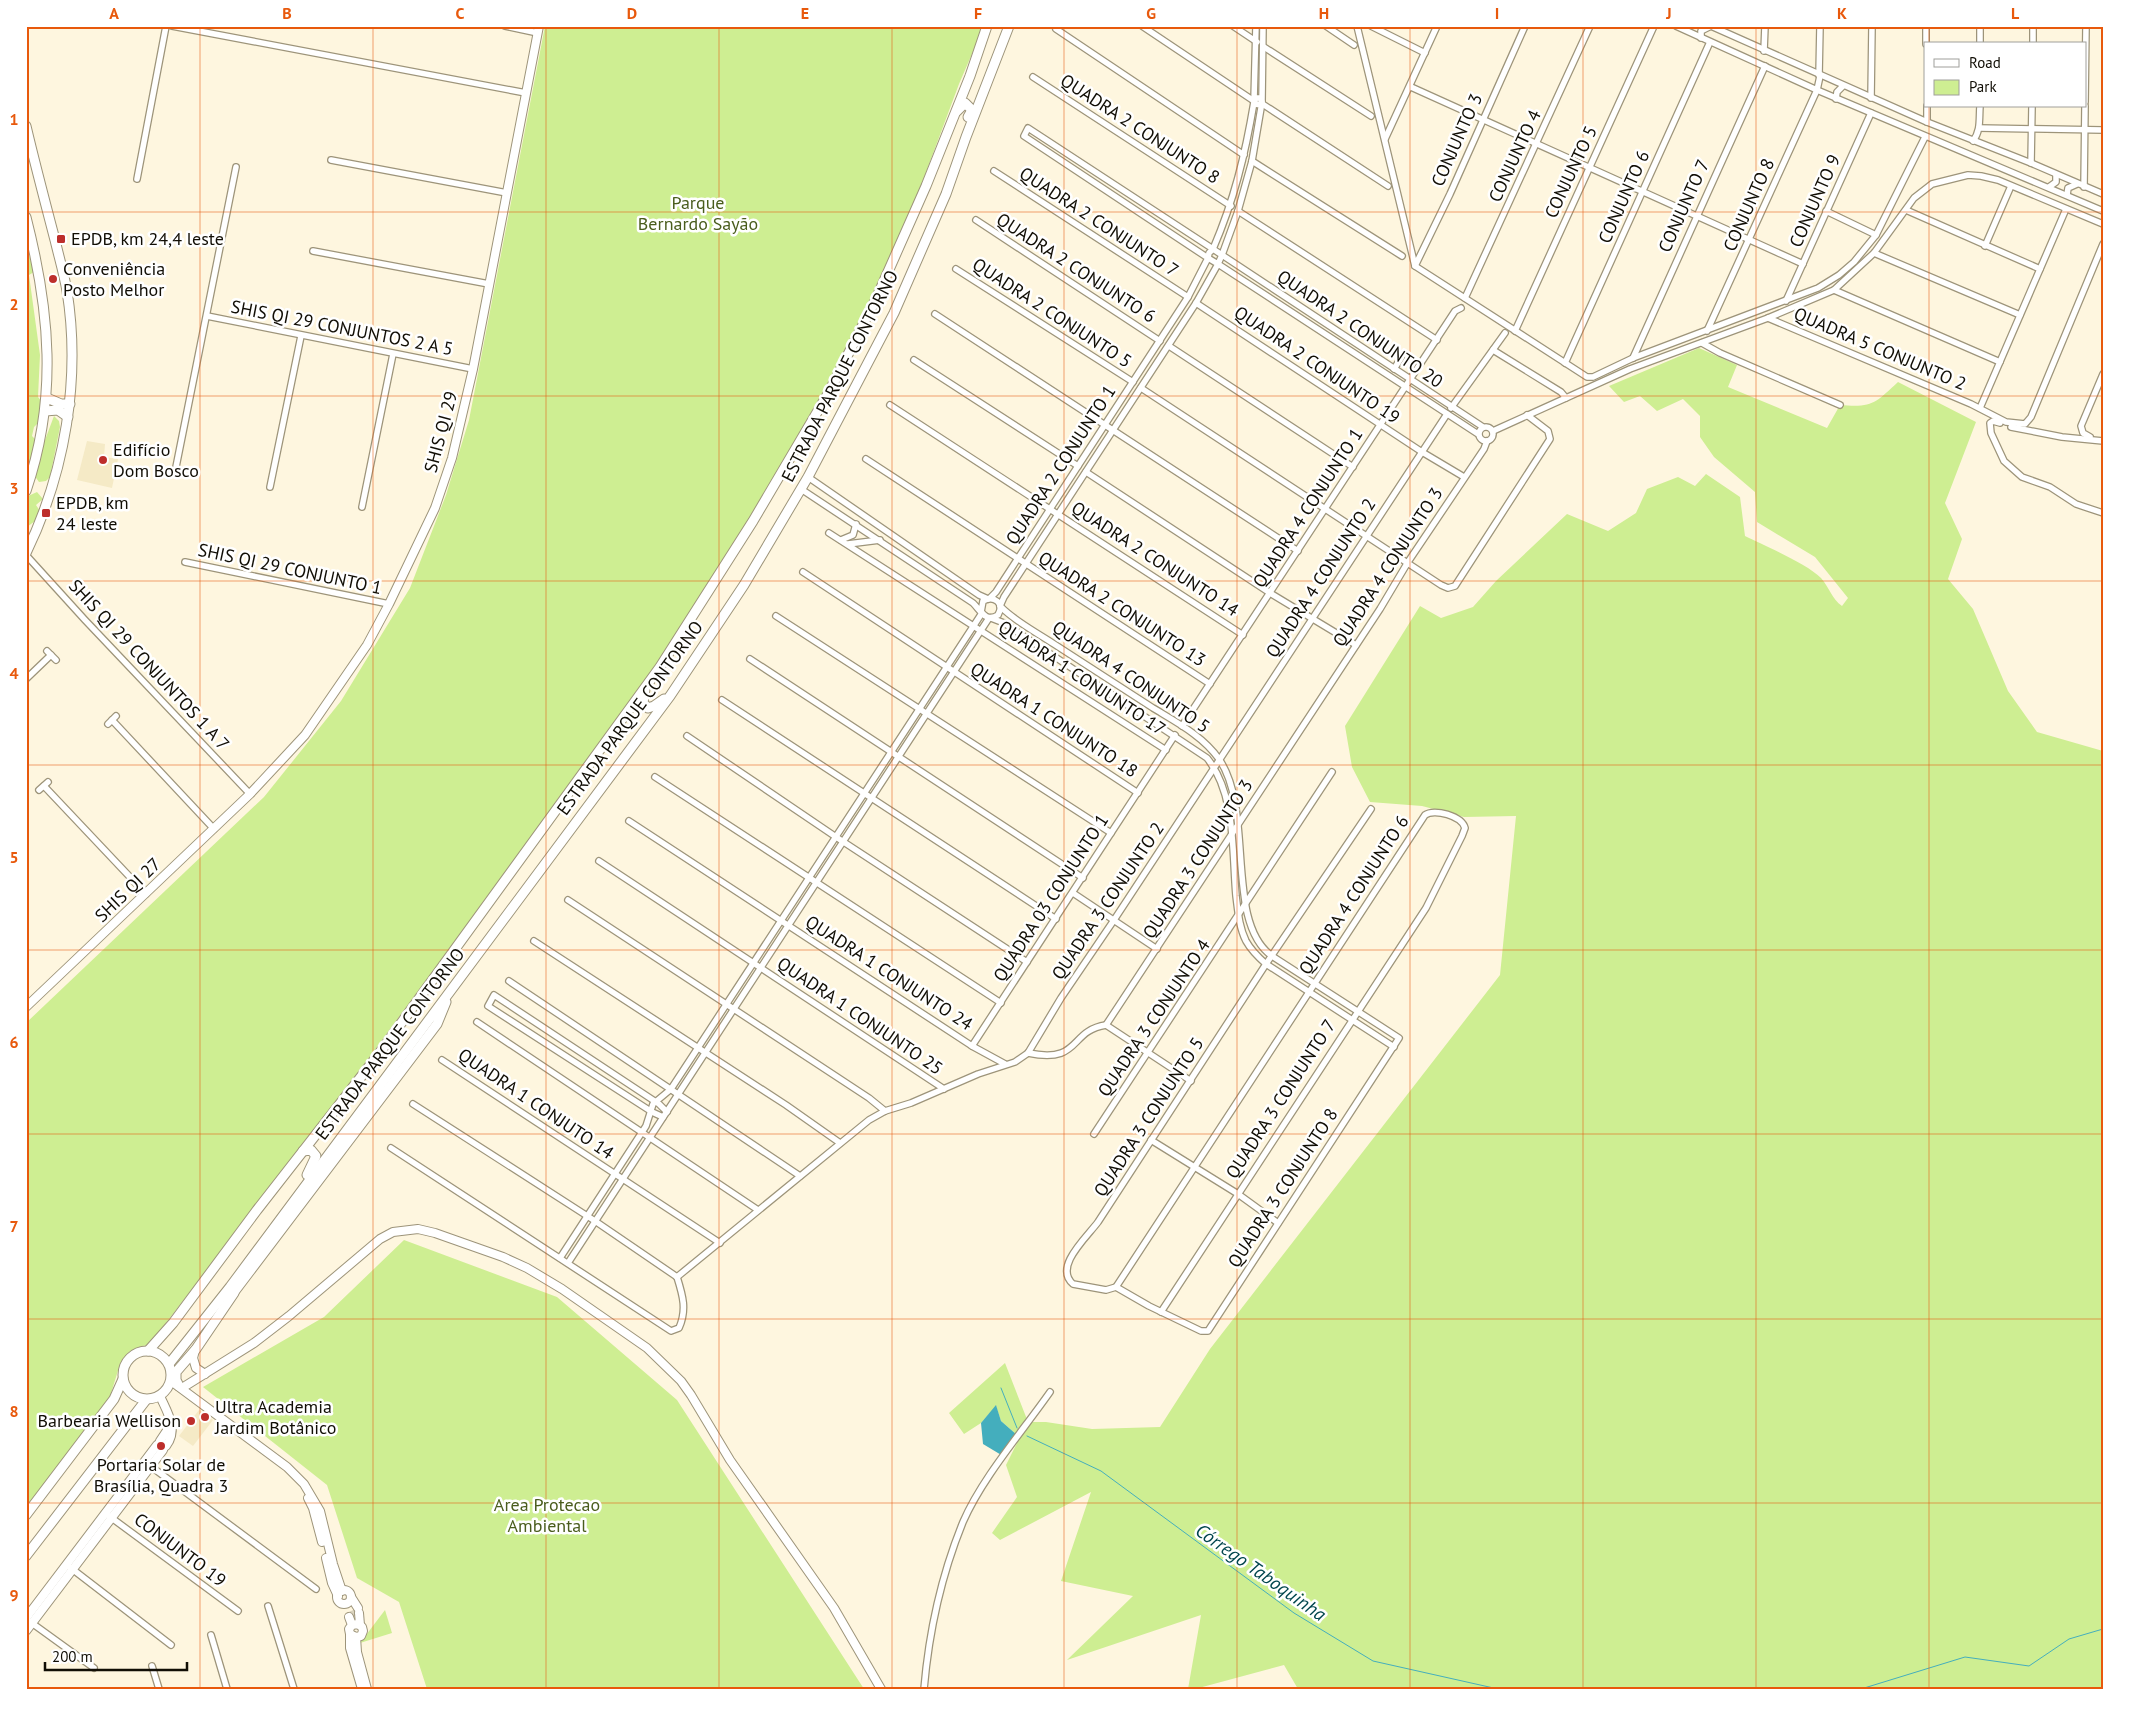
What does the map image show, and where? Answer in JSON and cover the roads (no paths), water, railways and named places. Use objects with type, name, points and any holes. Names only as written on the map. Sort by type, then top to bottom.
[{"type":"main road","name":"ESTRADA PARQUE CONTORNO","points":[[148,1351],[173,1323],[378,1055],[677,642],[753,521],[828,392],[876,298],[954,118],[987,26]]},
{"type":"main road","name":"ESTRADA PARQUE CONTORNO","points":[[169,1364],[251,1258],[305,1183],[670,696],[744,584],[808,477],[894,313],[946,194],[1009,26]]},
{"type":"main road","points":[[970,76],[969,89],[977,94],[999,52]]},
{"type":"main road","points":[[954,118],[965,103],[972,110],[967,119],[966,137]]},
{"type":"main road","points":[[26,127],[28,142],[67,291],[71,348],[68,417],[50,497],[26,554]]},
{"type":"main road","points":[[26,217],[41,285],[49,361],[45,411],[26,491]]},
{"type":"main road","points":[[47,398],[61,404],[70,404]]},
{"type":"main road","points":[[45,411],[58,410],[68,417]]},
{"type":"main road","points":[[647,684],[642,699],[644,705],[648,708],[670,696]]},
{"type":"main road","points":[[177,1385],[176,1372],[196,1349],[232,1296],[437,1024],[450,992]]},
{"type":"main road","points":[[303,1151],[310,1150],[316,1156],[305,1183]]},
{"type":"main road","points":[[232,1296],[251,1258]]},
{"type":"main road","points":[[26,1515],[114,1399],[123,1379],[124,1367],[129,1359],[138,1353],[148,1351],[160,1355],[169,1364],[177,1385]]},
{"type":"main road","points":[[123,1379],[130,1393],[137,1398],[146,1400],[160,1396],[177,1385]]},
{"type":"main road","points":[[26,1556],[146,1400]]},
{"type":"street","points":[[137,179],[166,26]]},
{"type":"street","points":[[172,26],[526,93]]},
{"type":"street","points":[[505,26],[539,30]]},
{"type":"street","points":[[1142,26],[1254,101],[1257,106],[1261,103]]},
{"type":"street","points":[[1233,26],[1257,42]]},
{"type":"street","points":[[1208,258],[1024,136],[1028,128],[1213,249],[1231,206],[1244,155],[1254,101],[1256,26]]},
{"type":"street","points":[[568,1262],[872,799],[953,672],[990,618],[998,615],[1004,597],[1169,346],[1218,264],[1238,211],[1252,161],[1261,103],[1264,47],[1263,26]]},
{"type":"street","points":[[1326,26],[1354,45]]},
{"type":"street","points":[[1357,26],[1415,266],[1590,378],[1633,358],[1818,288],[1838,275],[1854,262],[1876,235],[1897,198],[1925,137]]},
{"type":"street","points":[[1371,26],[1425,53]]},
{"type":"street","points":[[1385,139],[1437,26]]},
{"type":"street","name":"CONJUNTO 3","points":[[1415,266],[1525,26]]},
{"type":"street","name":"CONJUNTO 4","points":[[1465,298],[1590,26]]},
{"type":"street","name":"CONJUNTO 5","points":[[1515,331],[1654,26]]},
{"type":"street","points":[[1676,26],[1925,137],[2103,211]]},
{"type":"street","points":[[1701,38],[1701,31],[1712,26],[1843,86],[2103,194]]},
{"type":"street","points":[[1764,50],[1765,26]]},
{"type":"street","name":"CONJUNTO 8","points":[[1707,331],[1817,90],[1820,76],[1820,26]]},
{"type":"street","points":[[1871,98],[1872,26]]},
{"type":"street","points":[[1926,26],[1926,42]]},
{"type":"street","points":[[1980,26],[1980,42]]},
{"type":"street","points":[[2033,26],[2033,42]]},
{"type":"street","points":[[2086,26],[2086,42]]},
{"type":"street","points":[[1056,29],[1244,155]]},
{"type":"street","name":"SHIS QI 29","points":[[250,794],[305,734],[367,645],[435,508],[452,458],[472,369],[539,30]]},
{"type":"street","name":"CONJUNTO 6","points":[[1565,363],[1710,42]]},
{"type":"street","points":[[1264,47],[1371,116]]},
{"type":"street","name":"CONJUNTO 7","points":[[1633,358],[1764,66]]},
{"type":"street","name":"QUADRA 2 CONJUNTO 8","points":[[1033,77],[1231,206]]},
{"type":"street","points":[[1836,98],[1837,92],[1843,86]]},
{"type":"street","points":[[1410,87],[1802,264]]},
{"type":"street","points":[[1261,103],[1388,186]]},
{"type":"street","points":[[1926,108],[1927,122]]},
{"type":"street","points":[[1973,141],[1978,133],[1980,108]]},
{"type":"street","points":[[2031,163],[2032,108]]},
{"type":"street","points":[[2084,187],[2085,108]]},
{"type":"street","name":"CONJUNTO 9","points":[[1786,301],[1871,113]]},
{"type":"street","points":[[1932,139],[1940,135],[1940,127]]},
{"type":"street","points":[[1979,128],[2103,130]]},
{"type":"street","points":[[331,160],[507,193]]},
{"type":"street","points":[[1252,161],[1402,256]]},
{"type":"street","points":[[176,467],[236,167]]},
{"type":"street","name":"QUADRA 2 CONJUNTO 7","points":[[994,171],[1188,297]]},
{"type":"street","points":[[1493,431],[1630,369],[1768,318],[1834,290],[1874,253],[1925,188],[1941,180],[1968,175],[1981,176],[2011,186],[2103,224]]},
{"type":"street","points":[[2049,187],[2056,182],[2056,175]]},
{"type":"street","points":[[2067,195],[2068,188],[2077,184]]},
{"type":"street","points":[[1985,246],[2011,186]]},
{"type":"street","points":[[1980,408],[2066,209]]},
{"type":"street","points":[[1906,210],[2040,269]]},
{"type":"street","name":"QUADRA 2 CONJUNTO 20","points":[[1238,211],[1436,340]]},
{"type":"street","points":[[1826,211],[1876,235]]},
{"type":"street","name":"QUADRA 2 CONJUNTO 6","points":[[976,220],[1160,340]]},
{"type":"street","name":"QUADRA 5 CONJUNTO 2","points":[[1768,318],[1980,408],[2006,422],[2025,424],[2030,417],[2103,244]]},
{"type":"street","name":"QUADRA 2 CONJUNTO 20","points":[[1213,249],[1451,408],[1483,427]]},
{"type":"street","name":"QUADRA 2 CONJUNTO 1","points":[[866,459],[1017,559],[1188,297],[1213,249]]},
{"type":"street","points":[[313,251],[489,284]]},
{"type":"street","points":[[1874,253],[2020,314]]},
{"type":"street","name":"QUADRA 2 CONJUNTO 19","points":[[1208,258],[1478,434]]},
{"type":"street","name":"QUADRA 2 CONJUNTO 5","points":[[956,269],[1133,382]]},
{"type":"street","points":[[1834,290],[2000,362]]},
{"type":"street","name":"QUADRA 2 CONJUNTO 19","points":[[1196,303],[1422,452],[1464,477]]},
{"type":"street","name":"QUADRA 4 CONJUNTO 1","points":[[1178,737],[1210,684],[1455,311],[1462,308]]},
{"type":"street","points":[[936,314],[1298,551]]},
{"type":"street","name":"SHIS QI 29 CONJUNTOS 2 A 5","points":[[206,316],[472,369]]},
{"type":"street","points":[[1451,408],[1505,333]]},
{"type":"street","points":[[270,488],[301,336]]},
{"type":"street","points":[[1702,343],[1720,354],[1840,405]]},
{"type":"street","points":[[1169,346],[1354,467]]},
{"type":"street","points":[[1492,350],[1562,392],[1566,398]]},
{"type":"street","points":[[362,507],[394,354]]},
{"type":"street","points":[[1394,369],[1401,358]]},
{"type":"street","points":[[914,360],[1078,466]]},
{"type":"street","points":[[2103,374],[2081,426],[2081,431],[2084,435],[2103,440]]},
{"type":"street","points":[[1141,388],[1448,588],[1455,586],[1548,445],[1551,436],[1548,431],[1527,415]]},
{"type":"street","name":"QUADRA 2 CONJUNTO 14","points":[[890,405],[1243,634]]},
{"type":"street","name":"QUADRA 4 CONJUNTO 2","points":[[1214,766],[1447,414]]},
{"type":"street","points":[[2103,440],[2062,437],[2024,430],[1995,421],[1990,425],[1993,441],[2004,461],[2022,477],[2050,487],[2076,504],[2103,513]]},
{"type":"street","points":[[1488,426],[1493,431],[1492,437],[1486,441],[1482,440],[1478,434],[1483,427],[1488,426]]},
{"type":"street","name":"QUADRA 4 CONJUNTO 3","points":[[1314,709],[1484,448],[1486,441]]},
{"type":"street","points":[[1086,472],[1270,593],[1356,645]]},
{"type":"street","points":[[808,477],[979,595],[997,600],[1000,607]]},
{"type":"street","points":[[801,489],[854,522],[973,603],[990,618]]},
{"type":"street","points":[[837,511],[843,502]]},
{"type":"street","points":[[841,540],[853,535],[857,512]]},
{"type":"street","name":"QUADRA 1 CONJUNTO 17","points":[[829,533],[1166,750]]},
{"type":"street","points":[[848,544],[880,540]]},
{"type":"street","name":"SHIS QI 29 CONJUNTOS 1 A 7","points":[[26,554],[85,620],[250,794]]},
{"type":"street","points":[[560,1258],[642,1133],[649,1121],[655,1102],[672,1089],[947,668],[982,612],[981,606],[983,602],[996,592],[1017,559]]},
{"type":"street","name":"QUADRA 2 CONJUNTO 13","points":[[1017,559],[1210,684]]},
{"type":"street","name":"SHIS QI 29 CONJUNTO 1","points":[[185,562],[389,604]]},
{"type":"street","name":"QUADRA 1 CONJUNTO 18","points":[[803,572],[1138,793]]},
{"type":"street","name":"QUADRA 4 CONJUNTO 5","points":[[1000,607],[1176,722],[1210,748],[1219,759],[1232,788],[1238,825],[1247,918],[1257,940],[1272,956],[1399,1038]]},
{"type":"street","points":[[776,616],[1111,833]]},
{"type":"street","name":"QUADRA 1 CONJUNTO 17","points":[[990,618],[1004,623],[1201,752],[1214,766],[1226,797],[1238,918]]},
{"type":"street","points":[[26,679],[49,653],[56,660]]},
{"type":"street","points":[[750,659],[1083,878]]},
{"type":"street","points":[[722,700],[1056,919]]},
{"type":"street","name":"QUADRA 3 CONJUNTO 3","points":[[1106,1025],[1314,709]]},
{"type":"street","points":[[112,720],[214,829]]},
{"type":"street","points":[[1169,731],[1176,722]]},
{"type":"street","points":[[687,736],[836,837],[1027,962]]},
{"type":"street","name":"QUADRA 03 CONJUNTO 1","points":[[972,1046],[1166,750],[1178,737]]},
{"type":"street","name":"QUADRA 3 CONJUNTO 2","points":[[1028,1053],[1057,1005],[1214,766]]},
{"type":"street","name":"QUADRA 3 CONJUNTO 4","points":[[1094,1134],[1238,918],[1332,772]]},
{"type":"street","points":[[655,777],[808,879],[1001,1003]]},
{"type":"street","points":[[44,786],[146,894]]},
{"type":"street","name":"SHIS QI 27","points":[[26,1007],[250,794]]},
{"type":"street","points":[[1272,956],[1371,809]]},
{"type":"street","name":"QUADRA 3 CONJUNTO 7","points":[[1161,1312],[1350,1020],[1426,908],[1462,836],[1464,824],[1455,818],[1430,812],[1425,815]]},
{"type":"street","name":"QUADRA 4 CONJUNTO 6","points":[[1116,1286],[1124,1277],[1194,1166],[1234,1109],[1308,992],[1425,815]]},
{"type":"street","name":"QUADRA 1 CONJUNTO 24","points":[[629,821],[972,1046]]},
{"type":"street","name":"QUADRA 1 CONJUNTO 25","points":[[599,862],[944,1089]]},
{"type":"street","points":[[1073,893],[1157,949]]},
{"type":"street","points":[[568,900],[885,1111]]},
{"type":"street","points":[[1238,918],[1246,942],[1266,964],[1394,1047]]},
{"type":"street","points":[[534,941],[706,1052],[840,1143]]},
{"type":"street","name":"QUADRA 3 CONJUNTO 5","points":[[1116,1286],[1110,1290],[1077,1286],[1070,1281],[1066,1268],[1069,1260],[1098,1222],[1272,956]]},
{"type":"street","points":[[510,982],[800,1176]]},
{"type":"street","points":[[494,995],[655,1102],[665,1114],[651,1111],[488,1006],[494,995]]},
{"type":"street","points":[[478,1022],[758,1210]]},
{"type":"street","points":[[677,1277],[869,1120],[885,1111],[1005,1064],[1015,1062],[1028,1053],[1049,1056],[1060,1055],[1072,1048],[1090,1029],[1106,1025],[1191,1080]]},
{"type":"street","name":"QUADRA 3 CONJUNTO 8","points":[[1161,1312],[1204,1332],[1208,1331],[1399,1038]]},
{"type":"street","points":[[972,1046],[1005,1064]]},
{"type":"street","name":"QUADRA 1 CONJUTO 14","points":[[442,1060],[720,1243]]},
{"type":"street","points":[[391,1148],[568,1262],[668,1330],[674,1332],[679,1328],[684,1313],[683,1295],[677,1277],[595,1220],[413,1104]]},
{"type":"street","name":"QUADRA 3 CONJUNTO 7","points":[[1151,1140],[1238,1194],[1278,1223]]},
{"type":"street","points":[[177,1385],[206,1374],[254,1343],[380,1240],[394,1232],[410,1229],[435,1232],[503,1257],[527,1268],[562,1289],[633,1337],[681,1381],[730,1460],[834,1608],[881,1689]]},
{"type":"street","points":[[1116,1286],[1161,1312]]},
{"type":"street","points":[[196,1349],[193,1358],[194,1364],[200,1372],[206,1374]]},
{"type":"street","points":[[177,1385],[277,1460],[294,1478],[311,1502],[332,1583],[340,1593],[340,1602],[347,1601]]},
{"type":"street","points":[[924,1689],[934,1610],[964,1522],[994,1470],[1050,1392]]},
{"type":"street","points":[[26,1630],[28,1620],[147,1464],[171,1438],[172,1423],[160,1396]]},
{"type":"street","points":[[147,1464],[316,1589]]},
{"type":"street","name":"CONJUNTO 19","points":[[108,1515],[238,1611]]},
{"type":"street","points":[[69,1567],[171,1644]]},
{"type":"street","points":[[340,1593],[348,1591],[347,1601],[362,1633],[353,1636]]},
{"type":"street","points":[[268,1606],[294,1689]]},
{"type":"street","points":[[354,1617],[349,1629],[353,1636],[368,1689]]},
{"type":"street","points":[[28,1620],[94,1668]]},
{"type":"street","points":[[211,1635],[227,1689]]},
{"type":"street","points":[[353,1636],[350,1648],[362,1689]]},
{"type":"street","points":[[152,1666],[160,1689]]},
{"type":"water","points":[[996,1405],[1001,1421],[1017,1435],[1003,1456],[983,1444],[981,1423]]},
{"type":"waterway","name":"Córrego Taboquinha","points":[[1001,1388],[1017,1428]]},
{"type":"waterway","name":"Córrego Taboquinha","points":[[1027,1436],[1101,1471],[1294,1613],[1373,1661],[1498,1689]]},
{"type":"waterway","name":"Córrego Taboquinha","points":[[1861,1689],[1965,1657],[2029,1666],[2069,1639],[2103,1629]]},
{"type":"tunnel","points":[[351,1611],[353,1616]]},
{"type":"place","name":"EPDB, km 24,4 leste","points":[[61,239]]},
{"type":"place","name":"Conveniência Posto Melhor","points":[[53,279]]},
{"type":"place","name":"Edifício Dom Bosco","points":[[103,460]]},
{"type":"place","name":"EPDB, km 24 leste","points":[[46,513]]},
{"type":"place","name":"Ultra Academia Jardim Botânico","points":[[205,1417]]},
{"type":"place","name":"Barbearia Wellison","points":[[191,1421]]},
{"type":"place","name":"Portaria Solar de Brasília, Quadra 3","points":[[161,1446]]},
{"type":"park label","name":"Parque Bernardo Sayão","points":[[698,213]]},
{"type":"park label","name":"Area Protecao Ambiental","points":[[547,1515]]}]
